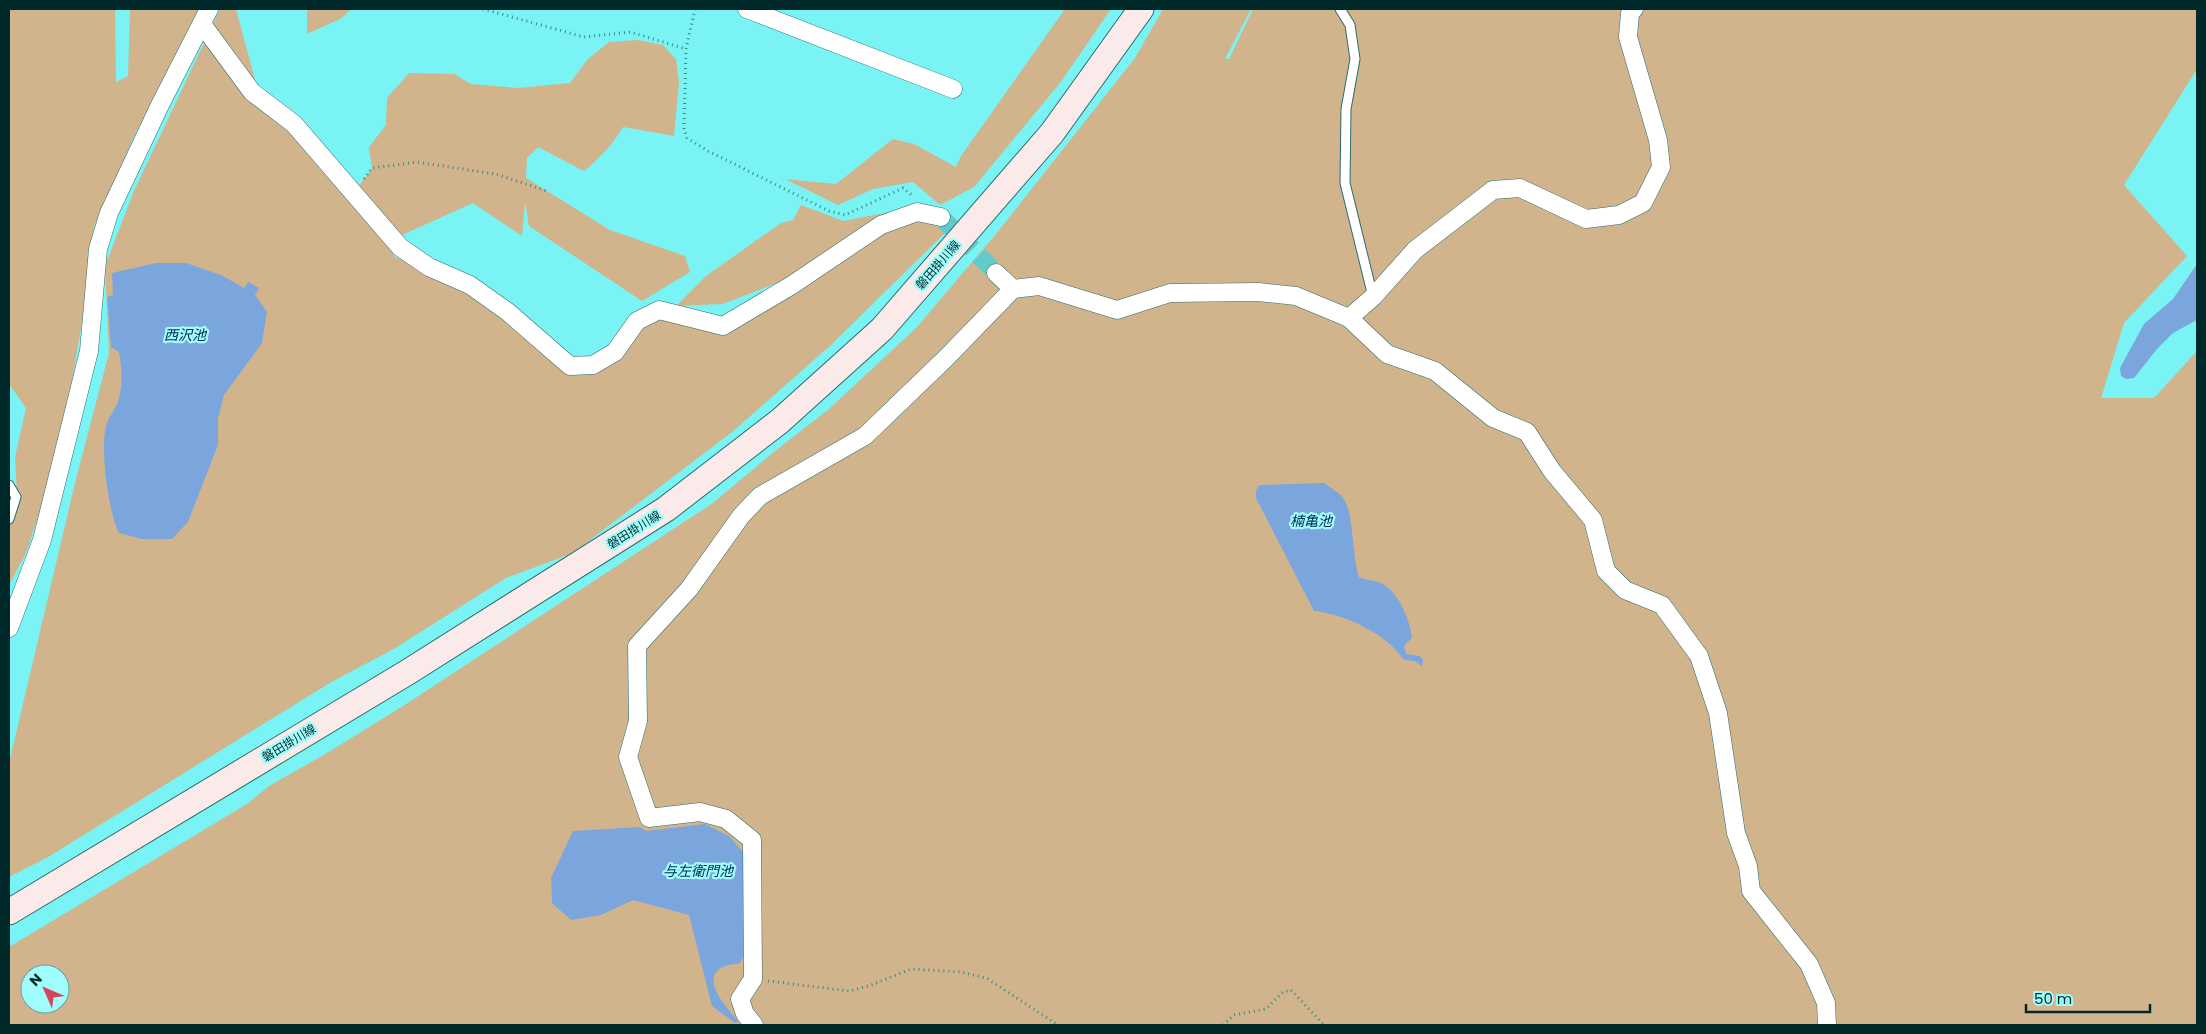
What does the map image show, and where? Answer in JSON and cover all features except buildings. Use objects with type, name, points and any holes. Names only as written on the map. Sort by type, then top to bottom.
[{"type":"main road","name":"磐田掛川線","points":[[9,912],[408,672],[666,509],[780,421],[882,329],[1052,133],[1141,9]]},
{"type":"street","points":[[747,9],[953,88]]},
{"type":"street","points":[[1350,318],[1373,297],[1415,250],[1493,190],[1520,188],[1586,219],[1619,215],[1643,203],[1661,166],[1658,140],[1628,38],[1630,13],[1634,9]]},
{"type":"street","points":[[206,16],[252,92],[294,124],[400,246],[429,267],[470,285],[508,312],[570,366],[593,365],[615,352],[637,322],[659,310],[723,326],[792,285],[880,225],[917,212],[939,217]]},
{"type":"street","points":[[9,628],[42,540],[90,351],[98,249],[109,214],[160,105],[206,16]]},
{"type":"street","points":[[996,273],[1013,289]]},
{"type":"street","points":[[754,1025],[745,1014],[740,999],[753,979],[752,840],[726,819],[700,812],[649,818],[628,757],[638,721],[637,646],[689,589],[741,516],[760,496],[864,436],[940,365],[1013,289],[1039,286],[1117,310],[1170,293],[1258,292],[1296,296],[1350,318],[1387,354],[1435,371],[1493,418],[1526,432],[1552,471],[1593,520],[1606,571],[1625,590],[1662,605],[1700,656],[1718,713],[1736,833],[1748,866],[1751,891],[1809,964],[1826,1003],[1827,1025]]},
{"type":"lane","points":[[1340,9],[1350,25],[1355,59],[1346,108],[1345,183],[1373,297]]},
{"type":"lane","points":[[9,485],[16,497],[9,519]]},
{"type":"path","points":[[483,9],[584,37],[630,32],[686,49]]},
{"type":"path","points":[[695,9],[686,49],[684,129],[687,138],[708,151],[829,211],[845,215],[903,188],[939,217]]},
{"type":"path","points":[[353,194],[372,168],[417,162],[496,174],[547,191]]},
{"type":"path","points":[[753,979],[849,991],[869,986],[911,969],[962,972],[988,979],[1058,1025]]},
{"type":"path","points":[[1223,1025],[1234,1015],[1266,1010],[1283,992],[1291,990],[1324,1025]]},
{"type":"shaded area","points":[[9,9],[115,9],[116,82],[128,76],[130,9],[203,9],[176,73],[136,132],[94,227],[89,280],[66,417],[54,468],[26,553],[9,585],[9,528],[17,494],[15,457],[26,408],[9,384]]},
{"type":"shaded area","points":[[220,9],[236,9],[258,91],[353,194],[372,168],[369,147],[386,125],[387,98],[409,73],[454,74],[471,84],[518,88],[570,83],[587,60],[609,42],[638,40],[663,45],[676,59],[679,82],[674,136],[623,127],[606,150],[584,171],[538,147],[527,158],[526,178],[610,230],[685,256],[690,272],[642,301],[529,226],[525,202],[522,236],[473,203],[393,239],[356,198],[395,257],[470,285],[570,366],[606,358],[659,310],[723,326],[917,212],[953,225],[831,345],[732,432],[573,553],[506,578],[392,650],[333,681],[48,857],[9,877],[9,763],[76,479],[109,353],[105,266],[134,191]]},
{"type":"shaded area","points":[[307,9],[351,9],[342,18],[307,34]]},
{"type":"shaded area","points":[[1065,9],[1111,9],[1060,83],[974,187],[940,205],[913,182],[873,189],[838,205],[785,179],[836,184],[893,139],[914,144],[956,167],[961,156]]},
{"type":"shaded area","points":[[1163,9],[1251,9],[1225,59],[1229,59],[1253,9],[2197,9],[2197,69],[2124,185],[2187,256],[2124,323],[2101,398],[2154,398],[2197,351],[2197,1025],[9,1025],[9,947],[247,804],[269,786],[403,706],[713,503],[828,410],[916,328],[996,234],[1135,58]]},
{"type":"shaded area","points":[[801,205],[843,221],[895,211],[797,275],[723,304],[676,306],[706,276],[781,223],[793,220]]},
{"type":"water","name":"西沢池","points":[[156,263],[186,263],[221,275],[244,288],[248,282],[259,288],[255,295],[267,312],[262,343],[224,395],[218,418],[218,445],[188,522],[172,539],[142,539],[119,533],[111,510],[104,462],[107,423],[118,402],[121,384],[119,352],[111,347],[107,297],[113,295],[112,273]]},
{"type":"water","points":[[2197,264],[2197,320],[2173,333],[2157,349],[2134,378],[2126,379],[2121,376],[2120,368],[2144,324],[2173,299]]},
{"type":"water","name":"楠亀池","points":[[1324,483],[1339,494],[1347,505],[1359,577],[1385,585],[1397,597],[1411,630],[1412,638],[1404,646],[1406,654],[1420,656],[1423,660],[1422,666],[1415,661],[1404,660],[1387,642],[1364,627],[1339,616],[1314,611],[1256,498],[1256,491],[1259,485]]},
{"type":"water","name":"与左衛門池","points":[[705,824],[729,836],[743,852],[751,875],[750,943],[740,963],[721,968],[715,974],[714,980],[718,995],[738,1021],[735,1023],[712,1006],[689,915],[633,900],[601,915],[571,920],[552,903],[551,878],[573,831],[640,827],[646,831]]},
{"type":"tunnel","points":[[941,217],[996,273]]}]
